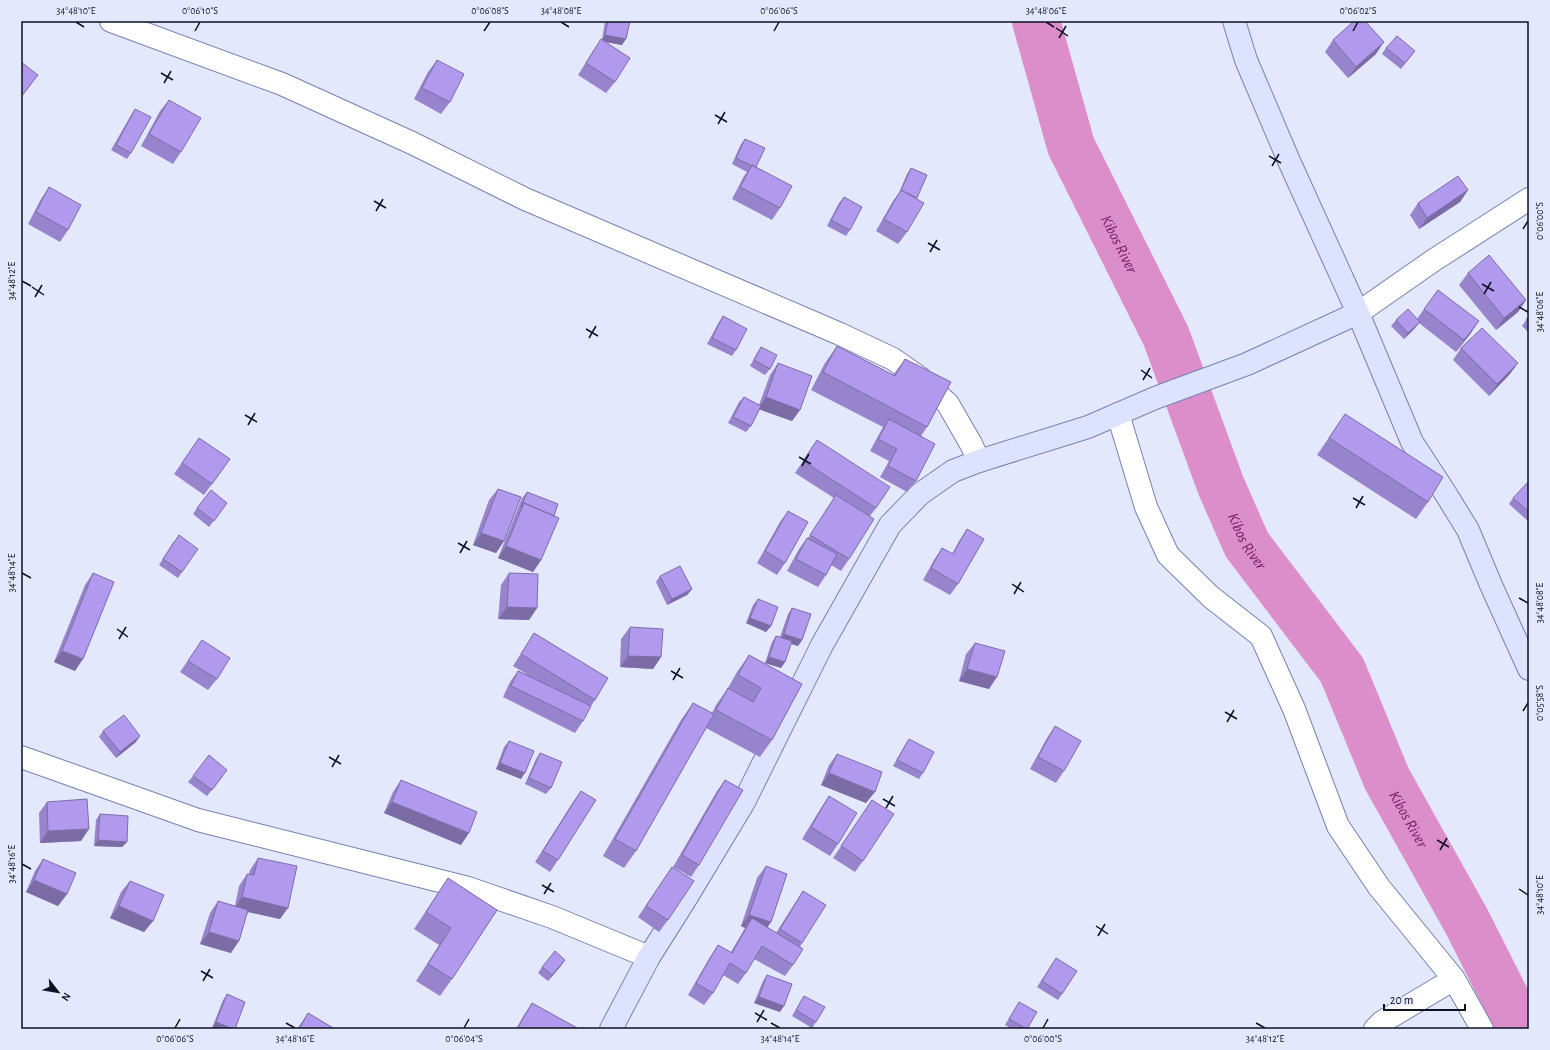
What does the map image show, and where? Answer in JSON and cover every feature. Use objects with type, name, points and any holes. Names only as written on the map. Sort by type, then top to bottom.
[{"type":"main road","points":[[1234,21],[1249,68],[1289,161],[1358,313],[1412,442],[1468,530],[1529,669]]},
{"type":"main road","points":[[611,1029],[649,957],[744,802],[822,646],[890,524],[920,494],[953,471],[1088,427],[1155,398],[1248,364],[1358,313]]},
{"type":"street","points":[[111,21],[282,84],[412,143],[525,199],[840,334],[893,359],[920,378],[948,404],[980,461]]},
{"type":"street","points":[[1358,313],[1434,260],[1529,199]]},
{"type":"street","points":[[1118,414],[1146,507],[1168,555],[1211,597],[1261,636],[1294,709],[1338,826],[1379,887],[1454,979],[1482,1029]]},
{"type":"street","points":[[21,757],[198,820],[468,888],[552,917],[649,957]]},
{"type":"street","points":[[1375,1029],[1382,1022],[1454,979]]},
{"type":"building","points":[[608,21],[630,21],[626,39],[605,35]]},
{"type":"building","points":[[1354,21],[1365,21],[1384,42],[1356,67],[1333,40]]},
{"type":"building","points":[[1397,36],[1415,51],[1405,63],[1386,48]]},
{"type":"building","points":[[601,39],[630,58],[615,82],[586,63]]},
{"type":"building","points":[[437,60],[464,74],[450,102],[422,88]]},
{"type":"building","points":[[21,62],[38,75],[21,97]]},
{"type":"building","points":[[169,100],[201,118],[181,152],[149,134]]},
{"type":"building","points":[[135,109],[151,117],[131,153],[116,145]]},
{"type":"building","points":[[745,139],[765,148],[756,167],[736,158]]},
{"type":"building","points":[[752,165],[792,186],[780,208],[740,187]]},
{"type":"building","points":[[911,168],[927,175],[917,198],[901,190]]},
{"type":"building","points":[[1458,176],[1468,190],[1427,218],[1418,203]]},
{"type":"building","points":[[49,187],[81,205],[68,230],[36,212]]},
{"type":"building","points":[[901,190],[924,203],[907,232],[884,219]]},
{"type":"building","points":[[844,197],[862,207],[850,230],[831,220]]},
{"type":"building","points":[[1489,255],[1526,300],[1504,318],[1468,273]]},
{"type":"building","points":[[1438,290],[1479,321],[1464,340],[1424,309]]},
{"type":"building","points":[[1408,309],[1420,322],[1408,333],[1396,320]]},
{"type":"building","points":[[723,316],[747,329],[736,350],[712,338]]},
{"type":"building","points":[[1529,316],[1529,323],[1526,320]]},
{"type":"building","points":[[1482,328],[1518,363],[1497,384],[1461,348]]},
{"type":"building","points":[[837,346],[895,376],[905,359],[951,382],[927,427],[823,372]]},
{"type":"building","points":[[761,347],[777,355],[770,369],[754,360]]},
{"type":"building","points":[[778,363],[812,376],[800,410],[766,397]]},
{"type":"building","points":[[744,397],[761,406],[751,426],[733,417]]},
{"type":"building","points":[[1345,414],[1443,477],[1428,502],[1329,438]]},
{"type":"building","points":[[889,419],[935,444],[916,481],[888,466],[897,449],[878,439]]},
{"type":"building","points":[[199,438],[230,459],[212,484],[182,463]]},
{"type":"building","points":[[817,440],[890,487],[876,508],[803,461]]},
{"type":"building","points":[[1528,482],[1529,483],[1529,512],[1513,498]]},
{"type":"building","points":[[498,489],[521,497],[504,541],[481,533]]},
{"type":"building","points":[[211,490],[227,503],[214,521],[197,508]]},
{"type":"building","points":[[527,492],[558,504],[554,516],[524,503],[521,508]]},
{"type":"building","points":[[836,495],[874,519],[849,559],[810,535]]},
{"type":"building","points":[[524,503],[559,518],[541,560],[506,546]]},
{"type":"building","points":[[788,511],[808,522],[785,563],[765,551]]},
{"type":"building","points":[[967,529],[984,539],[958,584],[931,568],[942,548],[953,554]]},
{"type":"building","points":[[179,535],[198,549],[182,572],[163,559]]},
{"type":"building","points":[[807,538],[837,554],[826,575],[796,559]]},
{"type":"building","points":[[680,566],[692,589],[672,599],[660,576]]},
{"type":"building","points":[[93,573],[114,582],[83,659],[62,651]]},
{"type":"building","points":[[509,573],[538,574],[537,608],[507,607]]},
{"type":"building","points":[[758,599],[778,607],[771,626],[750,618]]},
{"type":"building","points":[[792,608],[811,614],[802,640],[784,634]]},
{"type":"building","points":[[630,627],[663,629],[661,657],[628,656]]},
{"type":"building","points":[[534,633],[608,678],[595,700],[521,654]]},
{"type":"building","points":[[776,636],[792,641],[785,662],[769,657]]},
{"type":"building","points":[[202,640],[230,658],[217,679],[188,661]]},
{"type":"building","points":[[975,643],[1005,651],[997,677],[967,669]]},
{"type":"building","points":[[749,655],[802,684],[772,740],[716,710],[728,688],[753,702],[761,688],[738,675]]},
{"type":"building","points":[[518,671],[591,706],[583,721],[511,686]]},
{"type":"building","points":[[693,703],[714,714],[636,851],[615,839]]},
{"type":"building","points":[[124,715],[140,736],[120,752],[103,731]]},
{"type":"building","points":[[1055,726],[1081,741],[1064,771],[1038,757]]},
{"type":"building","points":[[909,739],[934,752],[923,773],[897,760]]},
{"type":"building","points":[[509,741],[534,751],[525,773],[500,763]]},
{"type":"building","points":[[540,753],[562,762],[551,788],[529,778]]},
{"type":"building","points":[[837,754],[882,772],[875,792],[829,773]]},
{"type":"building","points":[[209,755],[227,770],[212,790],[193,776]]},
{"type":"building","points":[[401,780],[477,812],[469,833],[392,802]]},
{"type":"building","points":[[725,780],[743,790],[699,865],[682,855]]},
{"type":"building","points":[[581,791],[596,800],[558,860],[543,851]]},
{"type":"building","points":[[829,796],[857,813],[838,844],[811,827]]},
{"type":"building","points":[[87,799],[89,829],[48,831],[47,802]]},
{"type":"building","points":[[872,800],[894,814],[863,861],[841,846]]},
{"type":"building","points":[[100,814],[128,816],[127,842],[98,840]]},
{"type":"building","points":[[258,858],[297,866],[288,908],[242,897],[247,874],[254,875]]},
{"type":"building","points":[[43,859],[76,873],[67,894],[34,880]]},
{"type":"building","points":[[766,866],[787,874],[771,922],[749,915]]},
{"type":"building","points":[[672,867],[694,881],[668,920],[646,906]]},
{"type":"building","points":[[448,878],[497,910],[452,979],[428,964],[451,928],[426,912]]},
{"type":"building","points":[[130,881],[164,895],[153,921],[119,906]]},
{"type":"building","points":[[803,891],[826,905],[802,943],[780,929]]},
{"type":"building","points":[[218,901],[248,910],[239,941],[209,932]]},
{"type":"building","points":[[752,918],[803,949],[793,965],[762,946],[746,973],[730,963],[713,993],[696,983],[718,945],[732,953]]},
{"type":"building","points":[[555,951],[565,960],[552,975],[542,967]]},
{"type":"building","points":[[1056,958],[1077,971],[1062,994],[1042,981]]},
{"type":"building","points":[[767,975],[792,984],[784,1006],[759,997]]},
{"type":"building","points":[[227,994],[245,1002],[235,1029],[216,1022]]},
{"type":"building","points":[[804,996],[825,1007],[816,1022],[796,1010]]},
{"type":"building","points":[[1019,1002],[1037,1012],[1027,1029],[1009,1019]]},
{"type":"building","points":[[532,1003],[579,1029],[517,1029]]},
{"type":"building","points":[[308,1013],[335,1029],[299,1029]]},
{"type":"waterway","name":"Kibos River","points":[[1036,21],[1071,146],[1166,336],[1221,486],[1247,545],[1342,670],[1387,779],[1467,922],[1521,1029]]}]
